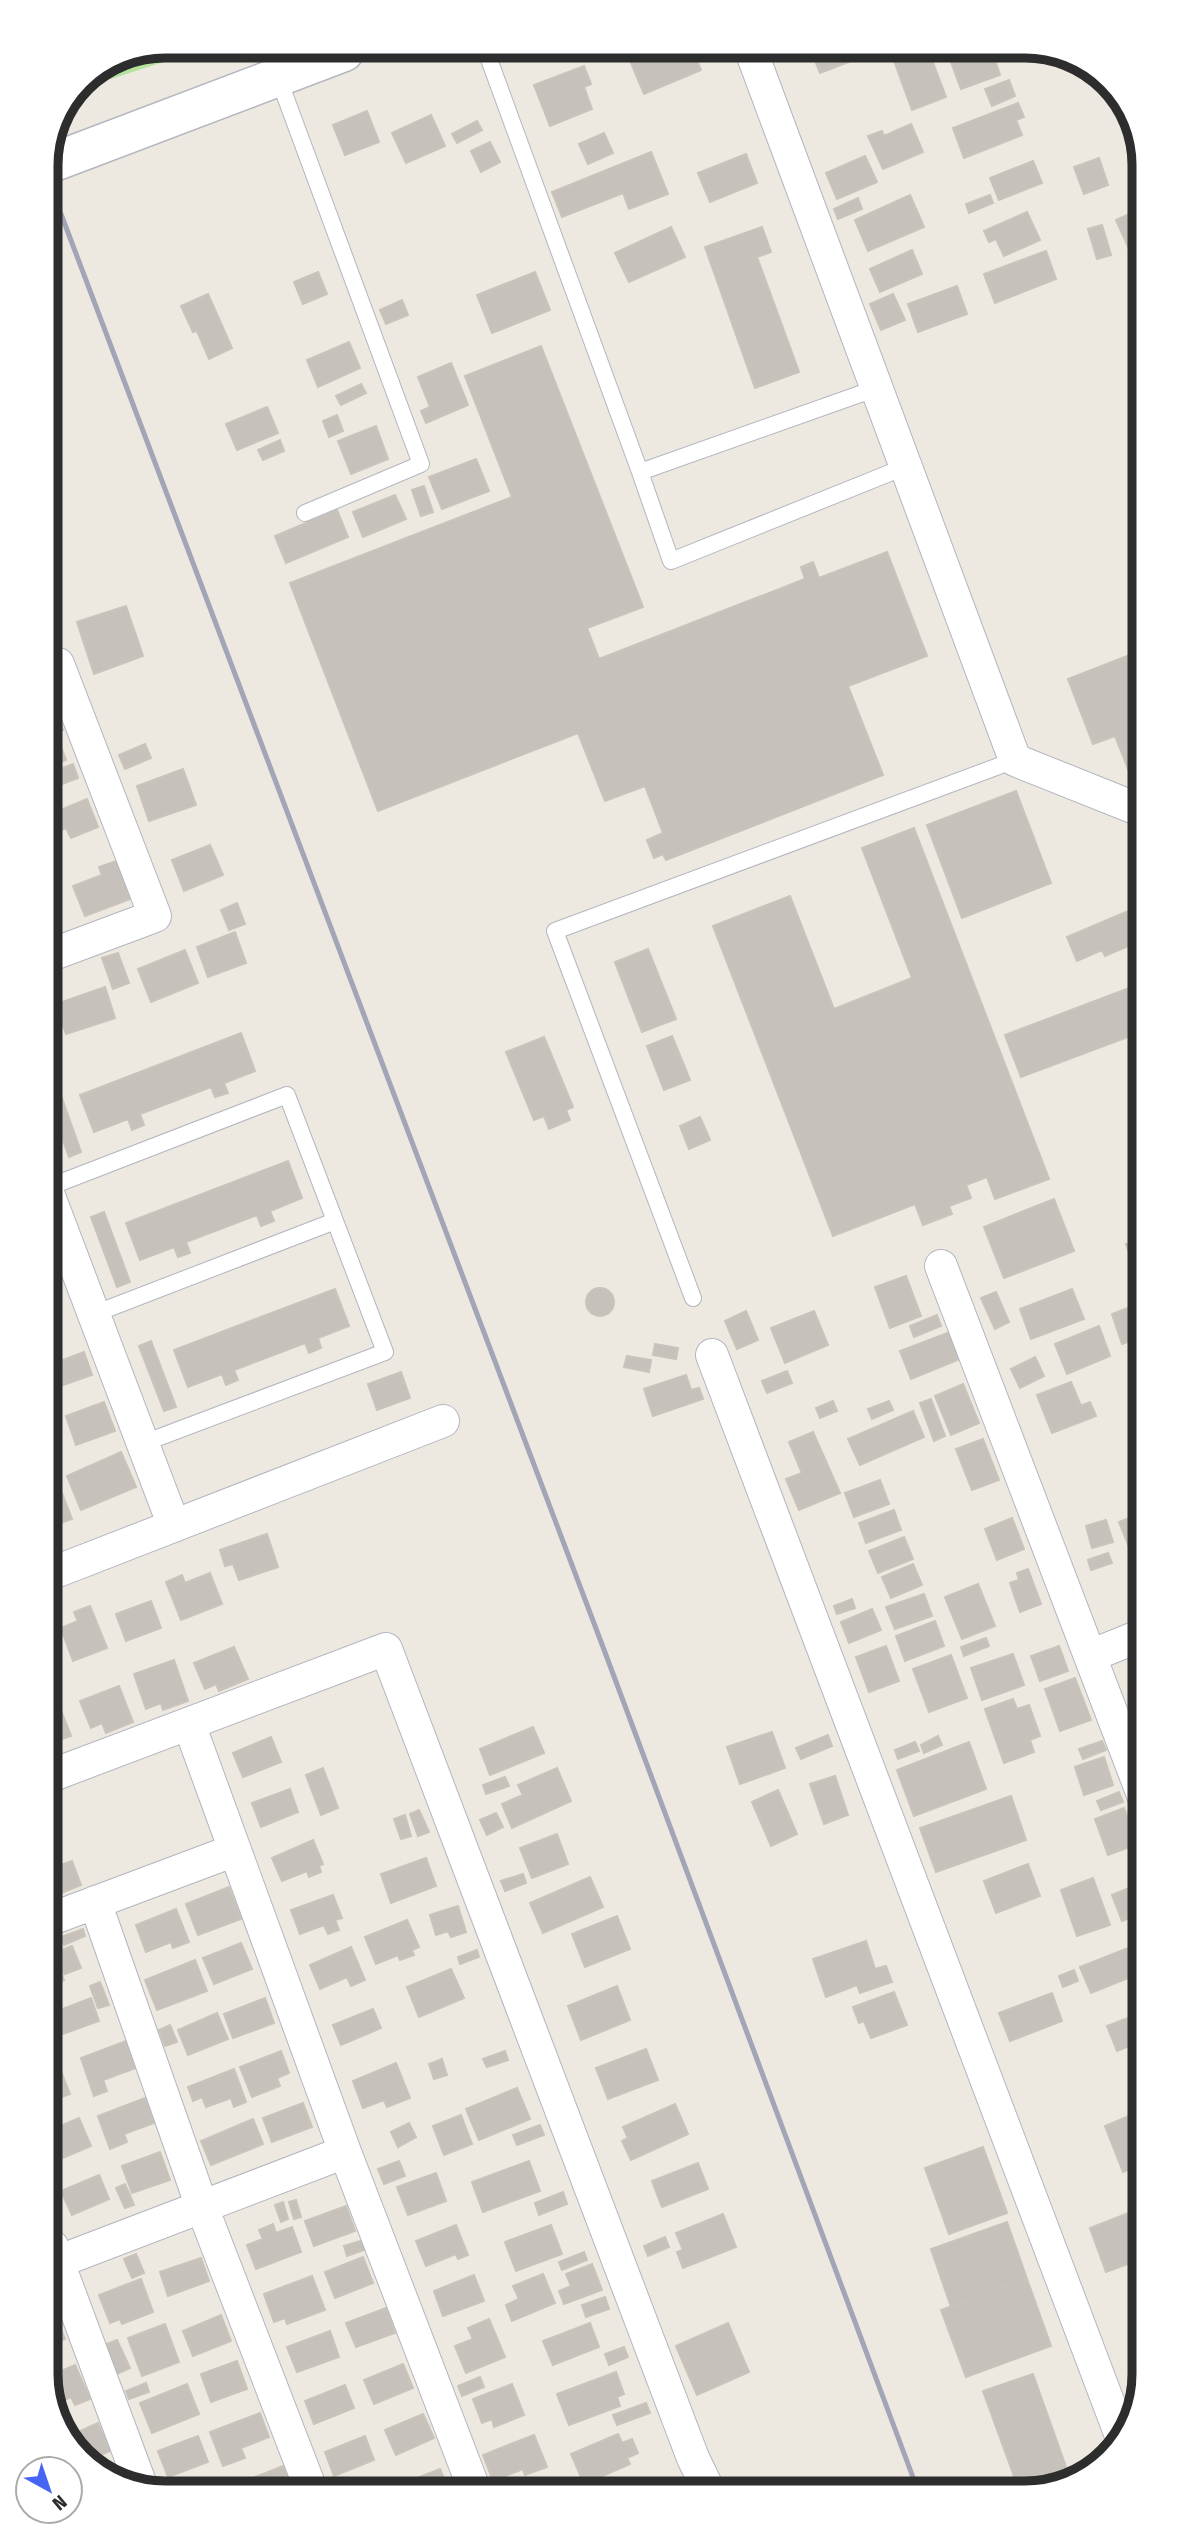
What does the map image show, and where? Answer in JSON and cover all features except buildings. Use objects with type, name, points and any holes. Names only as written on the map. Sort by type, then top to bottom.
[{"type":"street","points":[[58,160],[329,58]]},
{"type":"street","points":[[755,58],[1014,760],[1132,807]]},
{"type":"street","points":[[58,664],[155,916],[58,952]]},
{"type":"street","points":[[58,1220],[174,1526]]},
{"type":"street","points":[[941,1266],[1132,1766]]},
{"type":"street","points":[[712,1354],[1118,2426]]},
{"type":"street","points":[[58,1571],[443,1421]]},
{"type":"street","points":[[1090,1656],[1132,1639]]},
{"type":"street","points":[[58,1773],[386,1649],[693,2458],[704,2481]]},
{"type":"street","points":[[189,1724],[345,2152],[471,2481]]},
{"type":"street","points":[[58,1916],[235,1850]]},
{"type":"street","points":[[95,1902],[202,2207],[308,2481]]},
{"type":"street","points":[[58,2255],[202,2207],[345,2152]]},
{"type":"street","points":[[58,2270],[138,2478]]},
{"type":"lane","points":[[489,58],[671,561],[907,466]]},
{"type":"lane","points":[[278,78],[421,464],[305,513]]},
{"type":"lane","points":[[640,472],[877,387]]},
{"type":"lane","points":[[693,1298],[555,931],[1014,760]]},
{"type":"lane","points":[[58,1184],[287,1096],[385,1352],[144,1443]]},
{"type":"lane","points":[[94,1314],[335,1221]]},
{"type":"green space","points":[[176,58],[93,85],[124,66],[144,60]]},
{"type":"railway","points":[[61,214],[606,1655],[914,2481]]}]
